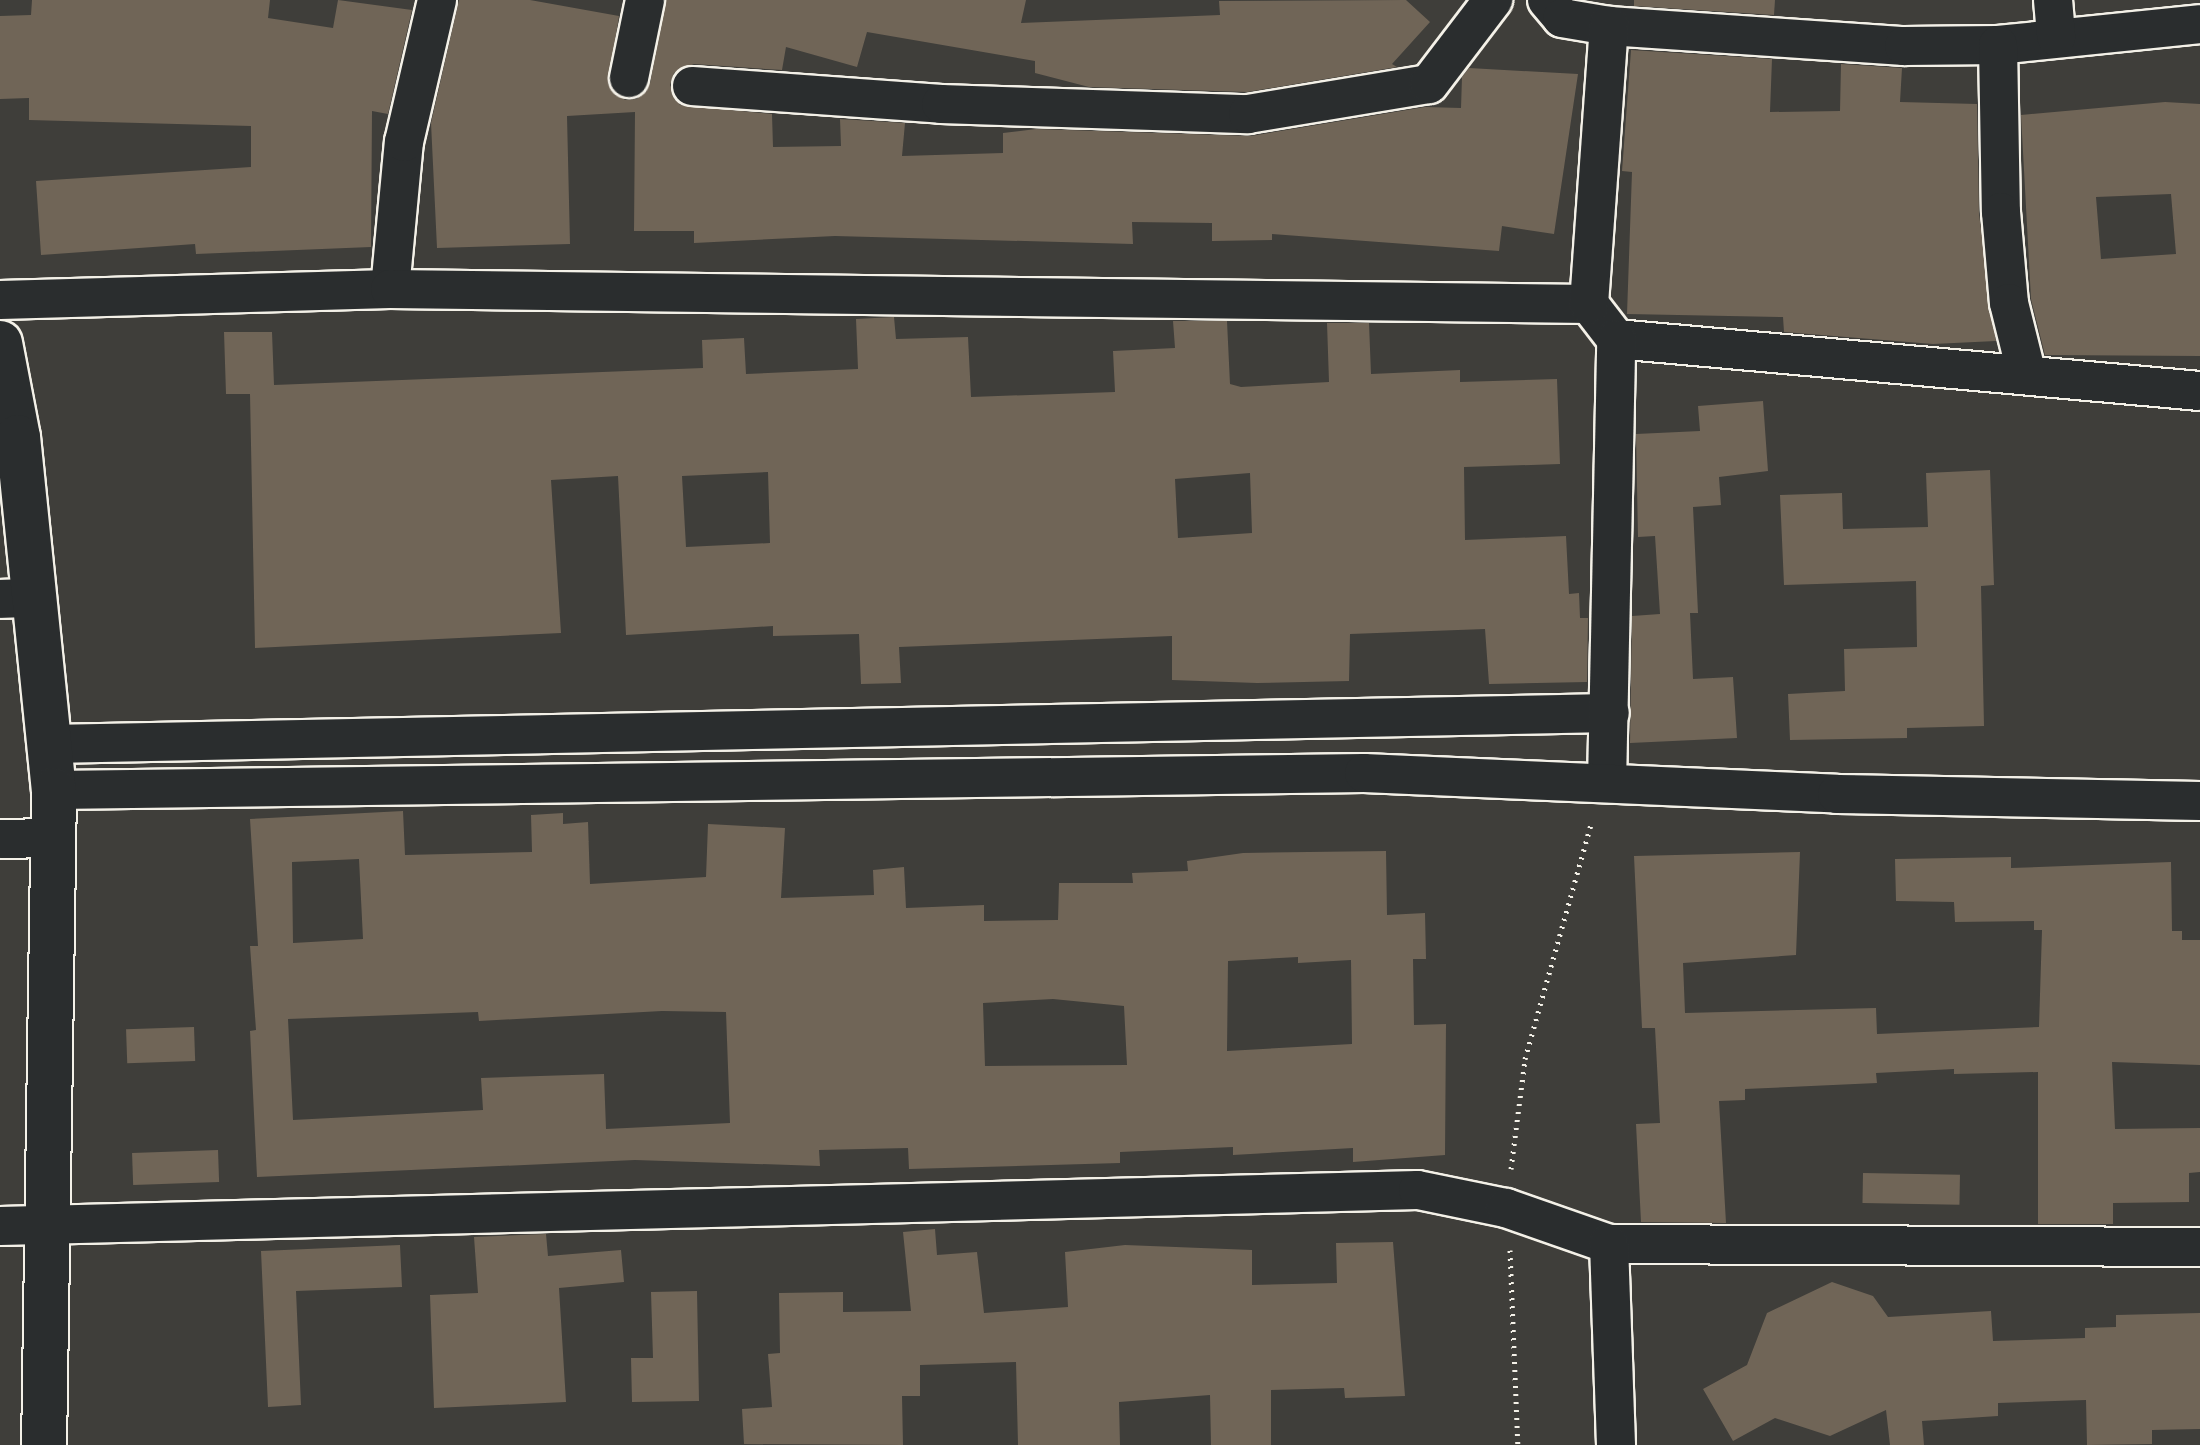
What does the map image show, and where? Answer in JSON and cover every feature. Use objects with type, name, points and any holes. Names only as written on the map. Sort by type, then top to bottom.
[{"type":"street","points":[[390,289],[404,142],[437,0]]},
{"type":"street","points":[[629,78],[645,0]]},
{"type":"street","points":[[692,86],[941,104],[1248,114],[1429,84],[1493,0]]},
{"type":"street","points":[[1547,0],[1562,18],[1609,26],[1904,46],[1998,45],[2200,24]]},
{"type":"street","points":[[2053,0],[2056,37]]},
{"type":"street","points":[[1607,783],[1616,339],[1589,304],[1609,26]]},
{"type":"street","points":[[1998,45],[2001,212],[2009,303],[2027,375]]},
{"type":"street","points":[[0,300],[390,289],[1589,304]]},
{"type":"street","points":[[1616,339],[2200,391]]},
{"type":"street","points":[[0,343],[18,437],[18,599],[50,744],[54,790],[44,1445]]},
{"type":"street","points":[[50,744],[861,724],[1610,713]]},
{"type":"street","points":[[861,724],[862,778]]},
{"type":"street","points":[[54,790],[1364,773],[2200,801]]},
{"type":"street","points":[[0,839],[52,838]]},
{"type":"street","points":[[0,1226],[1418,1190],[1506,1208],[1609,1244],[2200,1247]]},
{"type":"street","points":[[1609,1244],[1616,1445]]},
{"type":"path","points":[[1518,1445],[1506,1208],[1525,1059],[1607,783]]},
{"type":"building","points":[[32,0],[270,0],[268,18],[333,28],[338,0],[412,10],[388,114],[372,111],[371,247],[196,254],[195,244],[41,255],[36,181],[251,167],[251,126],[29,120],[29,98],[0,99],[0,16],[31,15]]},
{"type":"building","points":[[459,0],[530,0],[619,16],[608,84],[625,100],[637,99],[650,83],[666,0],[1026,0],[1021,23],[1220,15],[1219,1],[1406,0],[1430,22],[1392,64],[1397,67],[1247,92],[1089,87],[1035,73],[1035,61],[867,32],[857,67],[786,47],[782,70],[694,64],[674,73],[670,85],[680,105],[772,114],[773,147],[841,146],[840,119],[905,123],[902,156],[1003,153],[1003,133],[1036,129],[1251,136],[1425,107],[1461,108],[1462,77],[1469,68],[1578,74],[1554,234],[1502,226],[1499,251],[1272,234],[1272,240],[1212,241],[1212,223],[1132,222],[1133,244],[835,236],[694,243],[694,231],[634,231],[635,112],[567,116],[570,244],[437,248],[431,123]]},
{"type":"building","points":[[1634,0],[1775,0],[1774,15],[1634,6]]},
{"type":"building","points":[[1631,50],[1772,59],[1770,112],[1840,111],[1841,64],[1902,68],[1900,102],[1977,104],[1979,214],[1996,341],[1933,344],[1784,332],[1783,317],[1627,314],[1632,172],[1622,171]]},
{"type":"building","points":[[2165,102],[2200,104],[2200,356],[2045,355],[2031,299],[2021,115]],"holes":[[[2171,194],[2176,254],[2101,259],[2096,197]]]},
{"type":"building","points":[[894,317],[896,339],[968,337],[971,397],[1115,392],[1113,351],[1175,348],[1173,321],[1227,321],[1230,384],[1241,387],[1329,382],[1327,323],[1369,323],[1371,374],[1460,370],[1460,382],[1557,379],[1560,464],[1464,467],[1465,540],[1566,536],[1569,594],[1579,593],[1580,618],[1588,618],[1587,682],[1489,684],[1485,629],[1350,634],[1349,681],[1257,683],[1172,680],[1172,636],[899,647],[901,683],[861,684],[859,634],[773,636],[773,626],[626,635],[618,476],[551,480],[561,633],[255,648],[250,394],[226,394],[224,332],[272,332],[274,385],[703,368],[702,340],[744,338],[746,374],[858,369],[856,319]],"holes":[[[768,472],[770,543],[686,547],[682,476]],[[1250,473],[1252,533],[1178,538],[1175,479]]]},
{"type":"building","points":[[1763,401],[1768,471],[1719,477],[1721,505],[1693,507],[1698,613],[1690,613],[1693,679],[1733,677],[1737,738],[1630,743],[1632,616],[1660,614],[1655,536],[1638,537],[1636,434],[1700,431],[1698,406]]},
{"type":"building","points":[[1990,470],[1994,585],[1981,586],[1984,726],[1907,728],[1907,738],[1790,740],[1788,694],[1845,691],[1844,649],[1917,647],[1916,581],[1784,585],[1780,495],[1842,493],[1843,529],[1928,527],[1926,473]]},
{"type":"building","points":[[403,811],[405,855],[532,852],[531,815],[563,813],[563,824],[588,822],[590,884],[706,877],[708,824],[785,828],[781,898],[874,895],[873,870],[904,867],[906,908],[984,905],[984,921],[1058,920],[1059,883],[1133,883],[1132,873],[1188,871],[1187,861],[1243,853],[1386,851],[1387,915],[1425,913],[1426,959],[1413,959],[1414,1025],[1446,1024],[1445,1155],[1353,1162],[1353,1148],[1233,1155],[1233,1147],[1120,1152],[1120,1163],[909,1169],[908,1148],[819,1150],[820,1166],[635,1160],[257,1177],[250,1031],[256,1030],[250,946],[258,946],[250,819]],"holes":[[[359,859],[363,939],[293,943],[292,862]],[[1298,957],[1298,963],[1351,960],[1352,1044],[1227,1051],[1228,961]],[[1053,999],[1124,1006],[1127,1065],[985,1066],[983,1003]],[[662,1011],[726,1012],[730,1123],[606,1129],[604,1074],[481,1078],[483,1110],[293,1120],[288,1019],[478,1012],[479,1021]]]},
{"type":"building","points":[[1800,852],[1796,955],[1683,963],[1685,1013],[1876,1008],[1877,1034],[2039,1027],[2042,930],[2034,930],[2034,921],[1955,922],[1954,902],[1896,901],[1895,859],[2011,857],[2011,868],[2171,862],[2172,931],[2182,931],[2182,940],[2200,940],[2200,1065],[2112,1062],[2115,1129],[2200,1128],[2200,1172],[2189,1173],[2189,1202],[2113,1203],[2113,1224],[2038,1224],[2038,1072],[1954,1074],[1954,1069],[1876,1073],[1877,1083],[1745,1089],[1745,1100],[1719,1101],[1726,1223],[1641,1222],[1636,1124],[1660,1123],[1655,1028],[1642,1028],[1634,856]]},
{"type":"building","points":[[194,1027],[195,1061],[127,1063],[126,1029]]},
{"type":"building","points":[[218,1150],[219,1182],[133,1185],[132,1153]]},
{"type":"building","points":[[1863,1173],[1960,1175],[1959,1205],[1862,1203]]},
{"type":"building","points":[[935,1229],[937,1255],[977,1252],[984,1313],[1068,1307],[1065,1252],[1125,1245],[1252,1250],[1252,1285],[1337,1283],[1336,1243],[1393,1242],[1405,1396],[1345,1398],[1344,1388],[1271,1390],[1271,1445],[1211,1445],[1210,1395],[1119,1402],[1120,1445],[1018,1445],[1016,1362],[920,1365],[920,1396],[902,1396],[903,1445],[744,1444],[742,1409],[772,1407],[768,1354],[780,1353],[779,1293],[843,1292],[843,1312],[911,1311],[903,1232]]},
{"type":"building","points":[[546,1234],[548,1256],[621,1250],[624,1282],[559,1288],[566,1402],[434,1408],[430,1295],[478,1293],[474,1237]]},
{"type":"building","points":[[400,1245],[402,1287],[296,1291],[301,1405],[268,1407],[261,1251]]},
{"type":"building","points":[[1832,1282],[1873,1296],[1888,1317],[1991,1311],[1993,1341],[2085,1338],[2085,1328],[2116,1327],[2116,1315],[2200,1313],[2200,1429],[2152,1430],[2152,1444],[2087,1445],[2086,1400],[1998,1403],[1998,1416],[1922,1421],[1924,1445],[1890,1445],[1886,1410],[1830,1436],[1775,1418],[1733,1441],[1703,1389],[1747,1365],[1767,1313]]},
{"type":"building","points":[[697,1291],[699,1401],[632,1402],[631,1358],[653,1358],[651,1292]]}]
